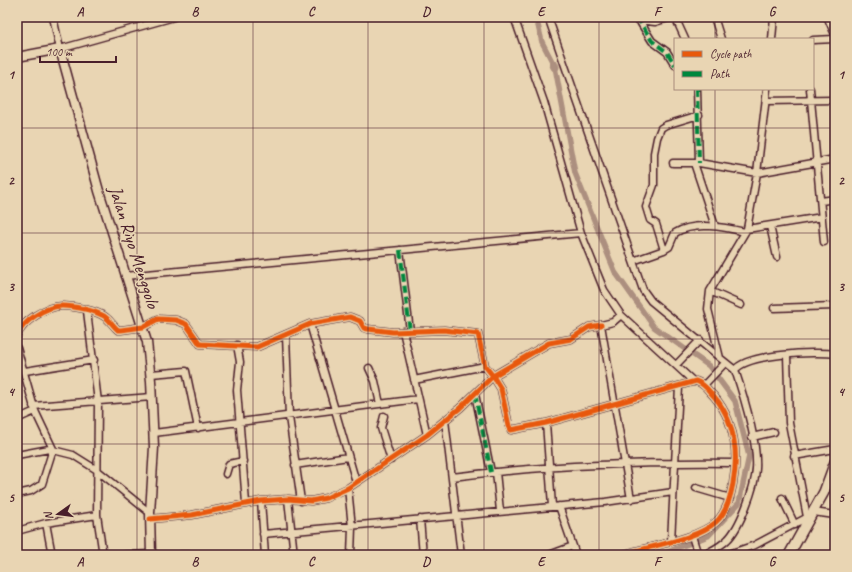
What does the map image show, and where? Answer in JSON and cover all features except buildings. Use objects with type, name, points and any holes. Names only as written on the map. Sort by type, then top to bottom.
[{"type":"main road","points":[[829,17],[835,31]]},
{"type":"main road","points":[[789,555],[810,515],[828,486],[835,462]]},
{"type":"street","points":[[53,17],[60,49]]},
{"type":"street","points":[[17,57],[60,49],[174,17]]},
{"type":"street","points":[[514,17],[544,102],[581,233],[602,285],[609,299],[621,315],[677,364],[694,382]]},
{"type":"street","points":[[637,19],[655,22],[673,17],[684,38]]},
{"type":"street","points":[[714,17],[722,38]]},
{"type":"street","points":[[772,38],[774,17]]},
{"type":"street","points":[[549,18],[641,285],[651,301],[723,362],[736,370],[752,437],[756,470],[746,503],[730,537],[716,550],[700,555],[692,537]]},
{"type":"street","points":[[637,19],[652,41],[667,52],[674,63]]},
{"type":"street","points":[[814,40],[835,39]]},
{"type":"street","name":"Jalan Riyo Menggolo","points":[[60,49],[99,191],[125,276],[143,327],[151,374],[154,433],[154,463],[150,516],[151,554]]},
{"type":"street","points":[[697,90],[699,115],[696,163],[716,226]]},
{"type":"street","points":[[723,362],[708,309],[710,291],[746,230],[757,174],[767,90]]},
{"type":"street","points":[[810,90],[818,161],[824,242]]},
{"type":"street","points":[[766,101],[835,100]]},
{"type":"street","points":[[664,250],[656,224],[650,220],[646,207],[654,185],[654,153],[657,138],[662,128],[666,125],[699,115]]},
{"type":"street","points":[[673,163],[696,163],[757,174],[818,161],[835,159]]},
{"type":"street","points":[[821,200],[835,199]]},
{"type":"street","points":[[633,261],[669,247],[672,237],[677,232],[697,227],[716,226],[746,230],[822,218]]},
{"type":"street","points":[[770,226],[777,257]]},
{"type":"street","points":[[125,276],[581,233]]},
{"type":"street","points":[[400,250],[407,331],[414,380],[427,435]]},
{"type":"street","points":[[710,291],[741,305]]},
{"type":"street","points":[[17,336],[20,330],[32,319],[51,308],[64,306],[104,316],[118,330],[143,327],[158,319],[176,320],[186,324],[200,344],[257,347],[310,324],[330,319],[352,317],[360,321],[366,329],[407,331],[444,330],[477,333],[486,366],[501,389],[508,424],[511,430],[546,423],[694,382],[705,384],[717,399],[724,412],[734,441],[734,463],[730,498],[724,512],[717,521],[707,529],[692,537],[671,541],[622,555]]},
{"type":"street","points":[[774,308],[835,306]]},
{"type":"street","points":[[87,311],[98,402],[97,515],[103,555]]},
{"type":"street","points":[[17,456],[49,448],[73,454],[97,470],[150,516],[192,515],[261,501],[288,499],[301,501],[322,499],[348,488],[427,435],[475,394],[493,376],[550,343],[571,339],[589,327],[613,322],[621,315]]},
{"type":"street","points":[[310,324],[356,482]]},
{"type":"street","points":[[601,325],[631,499]]},
{"type":"street","points":[[286,335],[289,416],[301,501]]},
{"type":"street","points":[[677,364],[699,341]]},
{"type":"street","points":[[237,346],[240,362],[238,384],[239,422],[246,503]]},
{"type":"street","points":[[17,348],[25,371],[34,408],[53,450],[42,484],[31,491],[17,494]]},
{"type":"street","points":[[736,370],[745,362],[771,356],[835,354]]},
{"type":"street","points":[[787,355],[790,423],[794,456],[810,515]]},
{"type":"street","points":[[25,371],[94,360]]},
{"type":"street","points":[[705,384],[723,362]]},
{"type":"street","points":[[414,380],[486,366]]},
{"type":"street","points":[[369,368],[375,381],[380,404]]},
{"type":"street","points":[[151,374],[186,371],[198,428]]},
{"type":"street","points":[[671,541],[679,387]]},
{"type":"street","points":[[475,394],[493,472],[500,511]]},
{"type":"street","points":[[17,419],[34,408],[152,397]]},
{"type":"street","points":[[154,433],[418,398]]},
{"type":"street","points":[[384,416],[381,428],[391,460]]},
{"type":"street","points":[[445,420],[461,555]]},
{"type":"street","points":[[546,423],[555,506],[576,555]]},
{"type":"street","points":[[752,437],[774,432]]},
{"type":"street","points":[[794,456],[835,448]]},
{"type":"street","points":[[295,465],[348,456]]},
{"type":"street","points":[[226,474],[229,464],[243,461]]},
{"type":"street","points":[[452,477],[550,467],[676,462],[734,463]]},
{"type":"street","points":[[348,488],[352,527],[351,555]]},
{"type":"street","points":[[696,488],[730,498]]},
{"type":"street","points":[[263,534],[352,527],[457,515],[631,499],[673,492]]},
{"type":"street","points":[[782,498],[795,525]]},
{"type":"street","points":[[288,499],[294,555]]},
{"type":"street","points":[[261,501],[265,555]]},
{"type":"street","points":[[17,531],[46,523],[97,515]]},
{"type":"street","points":[[726,555],[755,545],[795,525],[810,515],[835,515]]},
{"type":"street","points":[[420,519],[423,555]]},
{"type":"street","points":[[46,523],[52,555]]},
{"type":"street","points":[[548,555],[573,546]]},
{"type":"street","points":[[125,555],[151,554]]},
{"type":"street","points":[[181,555],[194,555]]},
{"type":"waterway","points":[[536,17],[542,42],[554,65]]},
{"type":"waterway","points":[[555,67],[575,173],[615,272],[654,327],[709,366],[735,401],[749,456],[739,503],[708,536],[660,555]]},
{"type":"marked path","points":[[548,19],[552,17]]},
{"type":"marked path","points":[[637,17],[652,41],[667,52],[674,63]]},
{"type":"marked path","points":[[697,90],[699,163]]},
{"type":"marked path","points":[[400,250],[410,331]]},
{"type":"marked path","points":[[475,394],[491,472]]},
{"type":"cycle path","points":[[17,336],[24,325],[36,315],[49,309],[62,306],[98,313],[107,318],[118,330],[143,327],[158,319],[176,320],[186,324],[200,344],[257,347],[310,324],[350,317],[360,321],[364,328],[368,329],[393,332],[444,330],[478,334],[485,366],[493,376],[460,408],[427,435],[348,488],[326,498],[311,501],[288,499],[261,501],[192,515],[150,519]]},
{"type":"cycle path","points":[[601,325],[589,327],[571,339],[549,343],[493,376],[501,389],[511,430],[546,423],[696,381],[707,388],[723,408],[731,428],[735,450],[735,472],[730,496],[727,506],[716,522],[707,528],[684,538],[622,555]]}]
